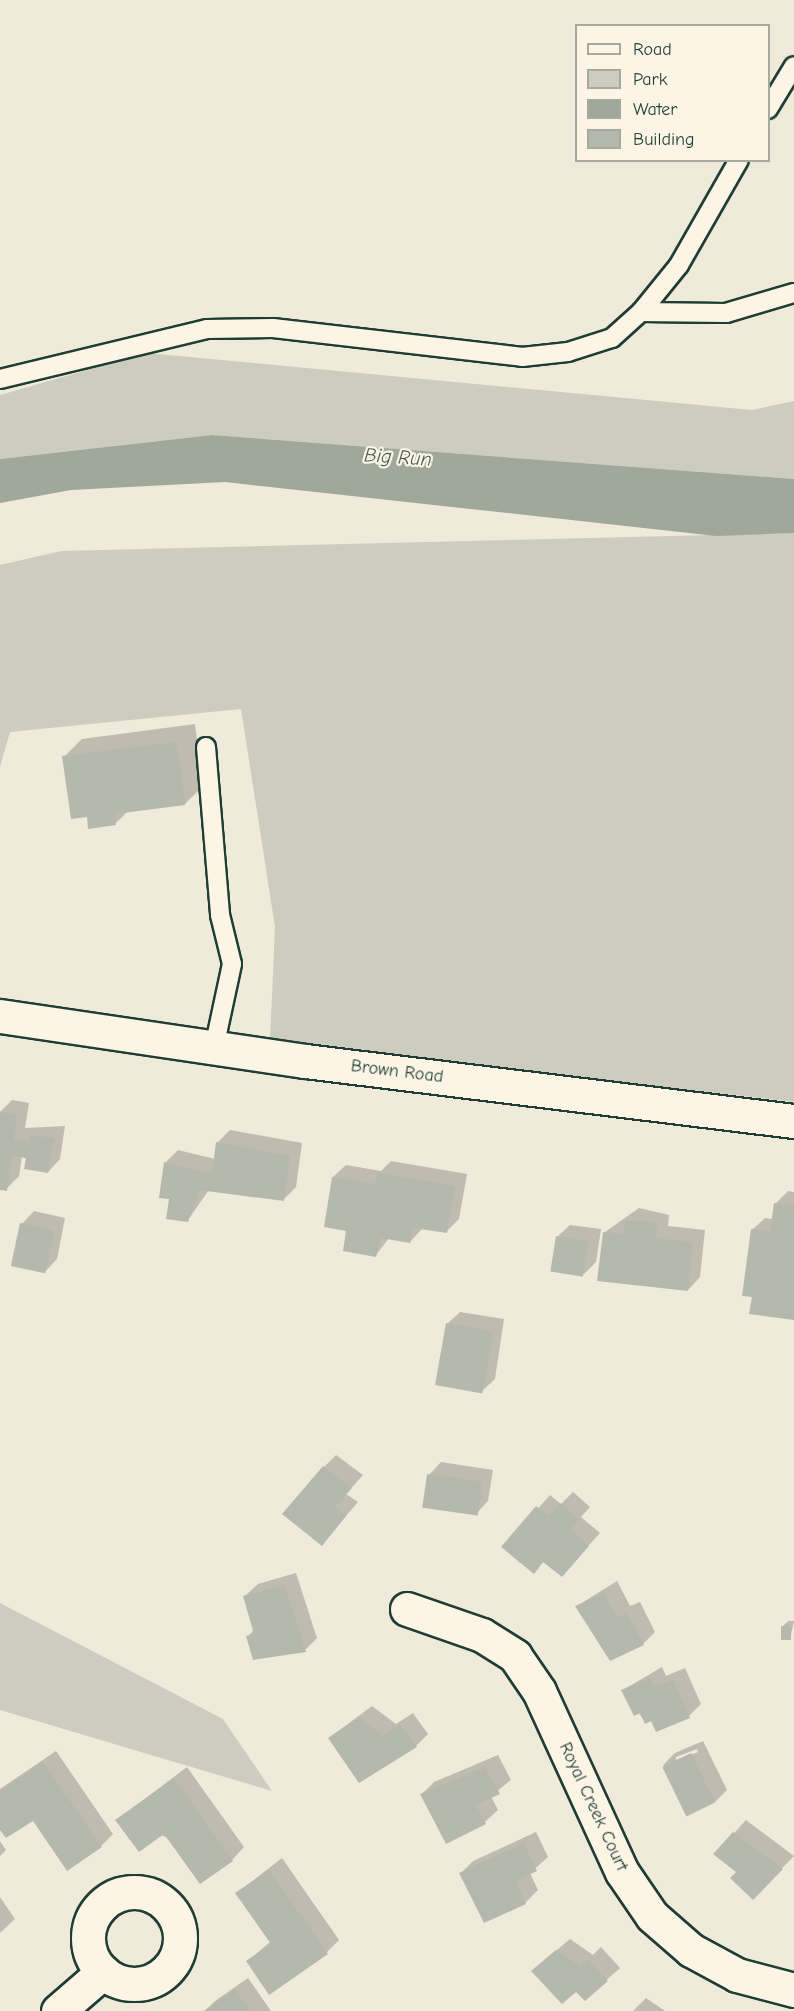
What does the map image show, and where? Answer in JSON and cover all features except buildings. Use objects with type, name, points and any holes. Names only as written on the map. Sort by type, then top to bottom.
[{"type":"street","name":"Brown Road","points":[[0,1016],[214,1048],[794,1122]]},
{"type":"street","name":"Royal Creek Court","points":[[407,1608],[482,1635],[514,1656],[538,1691],[622,1872],[652,1916],[691,1950],[737,1975],[794,1990]]},
{"type":"street","points":[[57,2011],[103,1972]]},
{"type":"lane","points":[[770,106],[794,66]]},
{"type":"lane","points":[[0,378],[207,329],[273,328],[522,357],[568,352],[612,338],[641,312],[679,265],[738,162]]},
{"type":"lane","points":[[641,312],[726,313],[794,293]]},
{"type":"lane","points":[[206,747],[220,915],[232,964],[214,1048]]},
{"type":"green space","points":[[147,353],[752,410],[794,401],[794,479],[212,435],[0,459],[0,395]]},
{"type":"green space","points":[[794,533],[794,1102],[270,1041],[275,927],[241,709],[10,732],[0,767],[0,565],[61,551]]},
{"type":"green space","points":[[0,1603],[223,1719],[272,1791],[0,1710]]},
{"type":"water","name":"Big Run","points":[[212,435],[794,479],[794,533],[716,536],[225,482],[71,490],[0,503],[0,459]]}]
